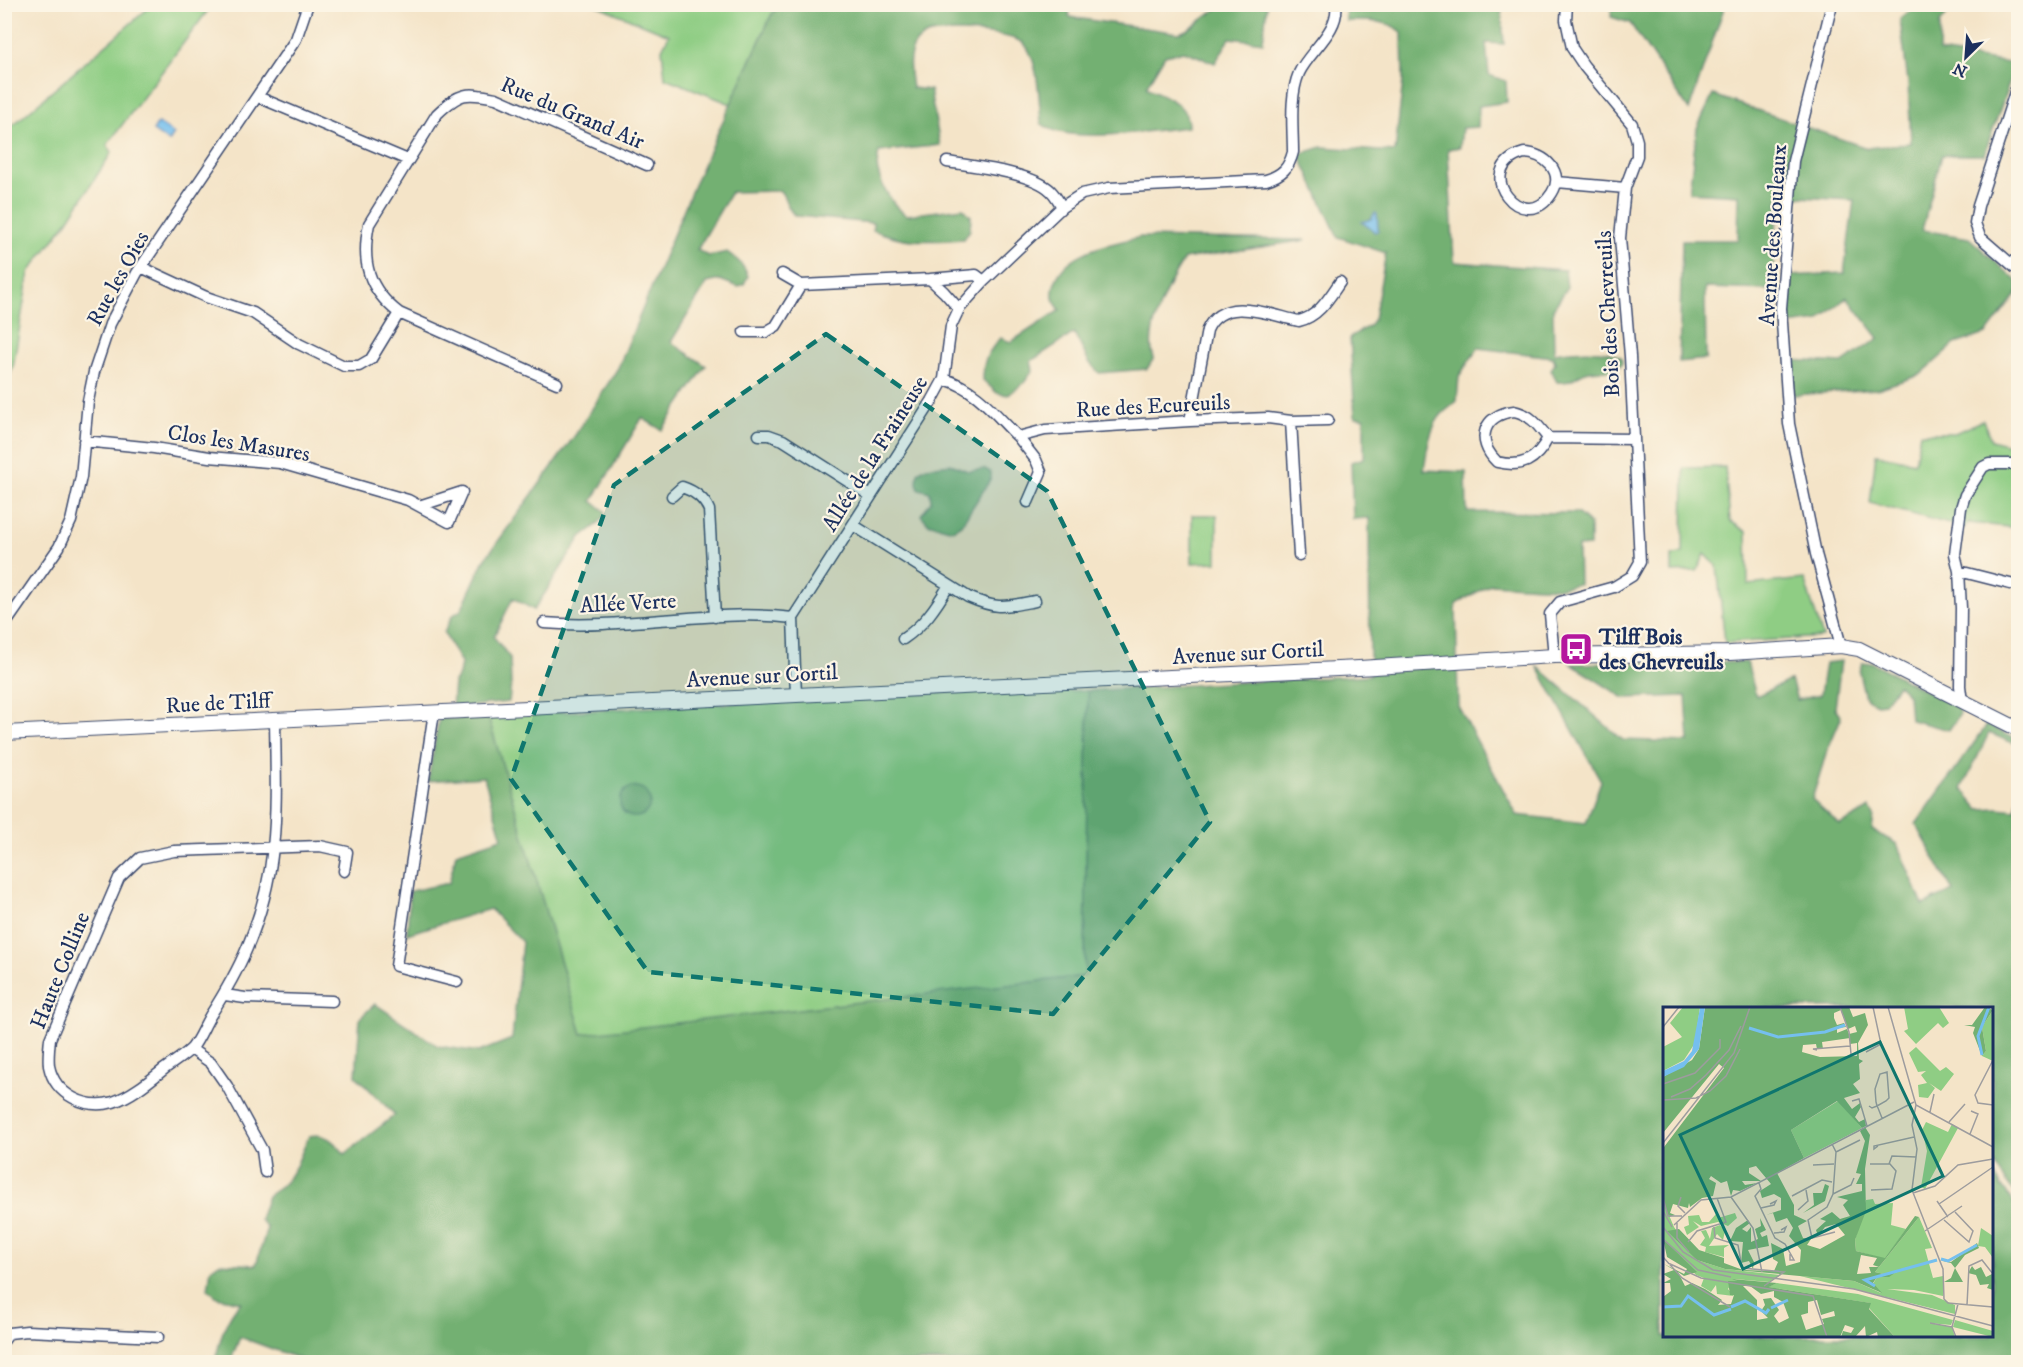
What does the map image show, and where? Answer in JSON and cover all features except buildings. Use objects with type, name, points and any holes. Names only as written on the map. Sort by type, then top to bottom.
[{"type":"main road","name":"Avenue sur Cortil","points":[[460,710],[1359,668],[1554,656],[1730,653],[1841,646],[1859,649],[2019,729]]},
{"type":"main road","name":"Rue de Tilff","points":[[4,733],[460,710]]},
{"type":"street","name":"Rue les Oies","points":[[4,626],[59,547],[70,521],[81,477],[88,401],[101,347],[110,324],[141,267],[296,39],[308,4]]},
{"type":"street","name":"Allée de la Fraineuse","points":[[793,618],[944,379],[951,326],[959,309],[984,281],[1062,207],[1082,194],[1109,188],[1266,180],[1284,171],[1293,152],[1293,94],[1299,72],[1334,25],[1336,4]]},
{"type":"street","name":"Bois des Chevreuils","points":[[1554,656],[1550,614],[1560,602],[1614,587],[1632,576],[1640,562],[1626,301],[1620,238],[1624,188],[1637,156],[1637,141],[1632,124],[1572,48],[1566,20],[1567,4]]},
{"type":"street","name":"Avenue des Bouleaux","points":[[1832,4],[1793,161],[1781,308],[1790,424],[1816,554],[1841,646]]},
{"type":"street","points":[[2019,83],[1978,206],[1975,223],[1980,237],[2019,270]]},
{"type":"street","name":"Rue du Grand Air","points":[[557,383],[399,313],[387,304],[367,271],[365,244],[369,224],[437,114],[451,101],[470,93],[496,98],[647,165]]},
{"type":"street","points":[[258,97],[408,160]]},
{"type":"street","points":[[1524,153],[1533,153],[1544,159],[1553,167],[1557,182],[1546,201],[1535,207],[1523,207],[1513,203],[1504,193],[1500,183],[1501,175],[1507,164],[1515,156],[1524,153]]},
{"type":"street","points":[[947,162],[1032,179],[1051,191],[1062,207]]},
{"type":"street","points":[[1557,182],[1624,188]]},
{"type":"street","points":[[141,267],[206,297],[253,313],[300,345],[344,366],[359,366],[371,359],[399,313]]},
{"type":"street","points":[[782,274],[801,285],[976,275],[984,281]]},
{"type":"street","points":[[930,279],[959,309]]},
{"type":"street","points":[[1190,421],[1207,330],[1217,315],[1225,311],[1243,309],[1299,321],[1308,319],[1324,306],[1340,282]]},
{"type":"street","points":[[744,332],[766,332],[776,326],[801,285]]},
{"type":"street","points":[[944,379],[975,393],[1018,437],[1036,460],[1041,472],[1028,502]]},
{"type":"street","points":[[1514,411],[1526,414],[1548,438],[1526,463],[1516,465],[1497,462],[1486,448],[1485,439],[1489,424],[1494,417],[1501,413],[1514,411]]},
{"type":"street","name":"Rue des Ecureuils","points":[[1018,437],[1045,430],[1190,421],[1268,418],[1328,420]]},
{"type":"street","points":[[1291,420],[1299,555]]},
{"type":"street","points":[[759,435],[769,435],[783,440],[871,496]]},
{"type":"street","points":[[1548,438],[1634,439]]},
{"type":"street","name":"Clos les Masures","points":[[84,441],[154,448],[209,457],[280,463],[408,500],[419,506]]},
{"type":"street","points":[[1962,702],[1959,571],[1955,554],[1961,508],[1965,495],[1979,472],[1989,464],[2019,464]]},
{"type":"street","points":[[672,496],[682,487],[690,489],[706,503],[709,510],[714,617]]},
{"type":"street","points":[[853,525],[968,597],[987,605],[1002,608],[1035,600]]},
{"type":"street","points":[[1959,571],[2019,586]]},
{"type":"street","points":[[903,639],[918,628],[932,613],[950,585]]},
{"type":"street","name":"Allée Verte","points":[[544,623],[570,625],[714,617],[793,618]]},
{"type":"street","points":[[793,618],[796,695]]},
{"type":"street","points":[[434,712],[396,966],[457,982]]},
{"type":"street","name":"Haute Colline","points":[[275,719],[277,818],[275,848],[269,882],[247,949],[225,995],[191,1048],[148,1082],[127,1095],[113,1102],[87,1104],[65,1093],[51,1074],[48,1064],[50,1039],[118,878],[140,858],[174,851],[275,848],[320,846],[347,852],[344,871]]},
{"type":"street","points":[[225,995],[245,998],[332,1001]]},
{"type":"street","points":[[191,1048],[211,1063],[227,1086],[262,1150],[265,1172]]},
{"type":"street","points":[[4,1340],[9,1333],[27,1331],[158,1337]]},
{"type":"highlighted area","points":[[826,334],[1047,491],[1210,822],[1053,1014],[648,972],[511,779],[614,485]]},
{"type":"green space","points":[[152,5],[212,5],[107,145],[112,152],[67,222],[29,272],[13,367],[5,387],[5,118],[12,126]]},
{"type":"green space","points":[[596,5],[780,5],[772,14],[731,104],[665,78],[662,49],[669,35]]},
{"type":"green space","points":[[780,5],[1070,5],[1069,17],[1179,33],[1218,8],[1238,9],[1239,5],[1267,5],[1263,42],[1230,38],[1215,63],[1184,51],[1165,55],[1146,87],[1180,106],[1185,112],[1188,127],[1133,133],[1069,134],[1053,130],[1041,123],[1034,63],[1026,46],[1020,41],[995,35],[963,32],[935,33],[919,40],[913,48],[910,59],[912,88],[930,90],[940,145],[879,152],[877,169],[889,196],[897,208],[907,215],[963,208],[971,216],[970,230],[964,239],[928,241],[897,238],[873,230],[873,223],[796,216],[790,211],[780,191],[731,192],[697,250],[709,256],[727,252],[740,262],[748,276],[744,284],[738,287],[720,280],[707,283],[671,342],[706,366],[662,430],[642,418],[592,501],[605,511],[605,516],[581,537],[534,610],[513,598],[494,637],[510,658],[509,702],[452,708],[454,682],[459,675],[461,663],[444,633],[452,616],[461,610],[483,562],[576,434],[618,368],[696,180],[772,14]]},
{"type":"green space","points":[[1345,5],[1501,5],[1504,44],[1486,43],[1489,75],[1506,81],[1507,102],[1479,106],[1478,127],[1462,128],[1460,147],[1448,149],[1454,262],[1565,270],[1567,288],[1553,309],[1554,353],[1579,350],[1597,351],[1621,357],[1622,363],[1616,369],[1590,371],[1571,380],[1557,382],[1551,370],[1555,363],[1553,357],[1478,348],[1459,376],[1457,401],[1442,414],[1429,440],[1424,470],[1466,472],[1467,512],[1577,513],[1590,524],[1590,546],[1578,547],[1579,584],[1557,588],[1491,584],[1456,604],[1458,706],[1517,815],[1586,823],[1601,781],[1537,666],[1623,740],[1689,742],[1686,696],[1624,698],[1571,664],[1747,662],[1756,696],[1791,680],[1797,700],[1820,695],[1825,663],[1841,661],[1835,708],[1841,718],[1827,751],[1812,799],[1840,825],[1870,808],[1874,816],[1872,830],[1897,844],[1923,905],[1953,891],[1916,824],[1987,725],[2018,740],[2018,745],[1989,733],[1962,789],[1979,809],[2015,810],[2018,799],[2018,1175],[2013,1192],[1993,1162],[1993,1007],[1663,1007],[1663,1337],[1993,1337],[1993,1173],[2018,1207],[2018,1362],[308,1362],[240,1337],[230,1362],[215,1362],[227,1323],[241,1302],[217,1297],[208,1289],[211,1269],[219,1263],[256,1265],[267,1228],[260,1219],[268,1196],[286,1182],[309,1136],[325,1137],[345,1154],[395,1115],[356,1076],[360,1018],[375,1004],[438,1046],[479,1052],[512,1039],[522,942],[490,909],[407,934],[410,891],[449,883],[456,853],[502,838],[484,777],[428,781],[439,719],[488,716],[582,1034],[1085,976],[1088,691],[1370,675],[1369,518],[1353,519],[1351,462],[1364,458],[1364,418],[1355,417],[1350,337],[1369,326],[1374,319],[1386,253],[1338,237],[1301,158],[1303,153],[1322,147],[1395,152],[1403,80],[1402,32],[1383,23],[1346,21]]},
{"type":"green space","points":[[1612,5],[1725,5],[1689,110],[1630,23],[1611,17]]},
{"type":"green space","points":[[1918,5],[1955,5],[1940,23],[1939,52],[2016,64],[1984,155],[1942,155],[1922,230],[1969,238],[2018,282],[2018,292],[1986,334],[1955,344],[1920,375],[1877,389],[1793,395],[1790,360],[1842,363],[1879,338],[1847,297],[1819,321],[1789,325],[1790,276],[1844,273],[1854,200],[1779,196],[1771,290],[1705,288],[1706,359],[1679,362],[1682,240],[1738,240],[1739,195],[1689,192],[1697,128],[1713,95],[1867,148],[1911,143],[1908,82],[1900,19]]},
{"type":"green space","points":[[1141,237],[1306,240],[1184,259],[1172,280],[1155,321],[1152,335],[1154,358],[1147,369],[1099,373],[1089,362],[1074,333],[1031,361],[1033,370],[1024,383],[1008,395],[997,393],[983,380],[987,357],[1000,338],[1011,342],[1060,310],[1053,298],[1054,286],[1062,270],[1071,261],[1092,249]]},
{"type":"green space","points":[[1983,420],[1991,440],[2013,446],[2011,469],[2018,470],[2018,528],[1969,523],[1964,528],[1870,503],[1876,454],[1915,462],[1920,433],[1955,433]]},
{"type":"green space","points":[[951,464],[968,471],[985,469],[991,472],[991,479],[961,525],[953,530],[928,523],[921,515],[931,501],[930,492],[919,489],[917,483],[918,472],[926,467]]},
{"type":"green space","points":[[1725,467],[1730,521],[1747,532],[1748,585],[1804,579],[1823,637],[1725,643],[1717,566],[1705,554],[1697,571],[1672,572],[1672,556],[1683,553],[1684,468]]},
{"type":"green space","points":[[1192,515],[1217,515],[1217,562],[1192,563]]},
{"type":"green space","points":[[1871,662],[1957,707],[1960,714],[1949,730],[1910,720],[1908,695],[1898,685],[1884,703],[1877,704],[1865,698],[1859,672],[1862,663]]},
{"type":"green space","points":[[1000,690],[1088,691],[1085,976],[582,1035],[488,716]],"holes":[[[634,787],[643,789],[622,809],[621,798],[624,793]]]},
{"type":"green space","points":[[635,787],[646,791],[650,802],[646,813],[635,817],[624,813],[620,802],[624,791]]},
{"type":"water","points":[[158,123],[174,134],[169,142],[153,131]]},
{"type":"water","points":[[1375,213],[1378,230],[1375,232],[1362,222],[1371,219]]},
{"type":"place","name":"Tilff Bois des Chevreuils","points":[[1576,649]]}]
